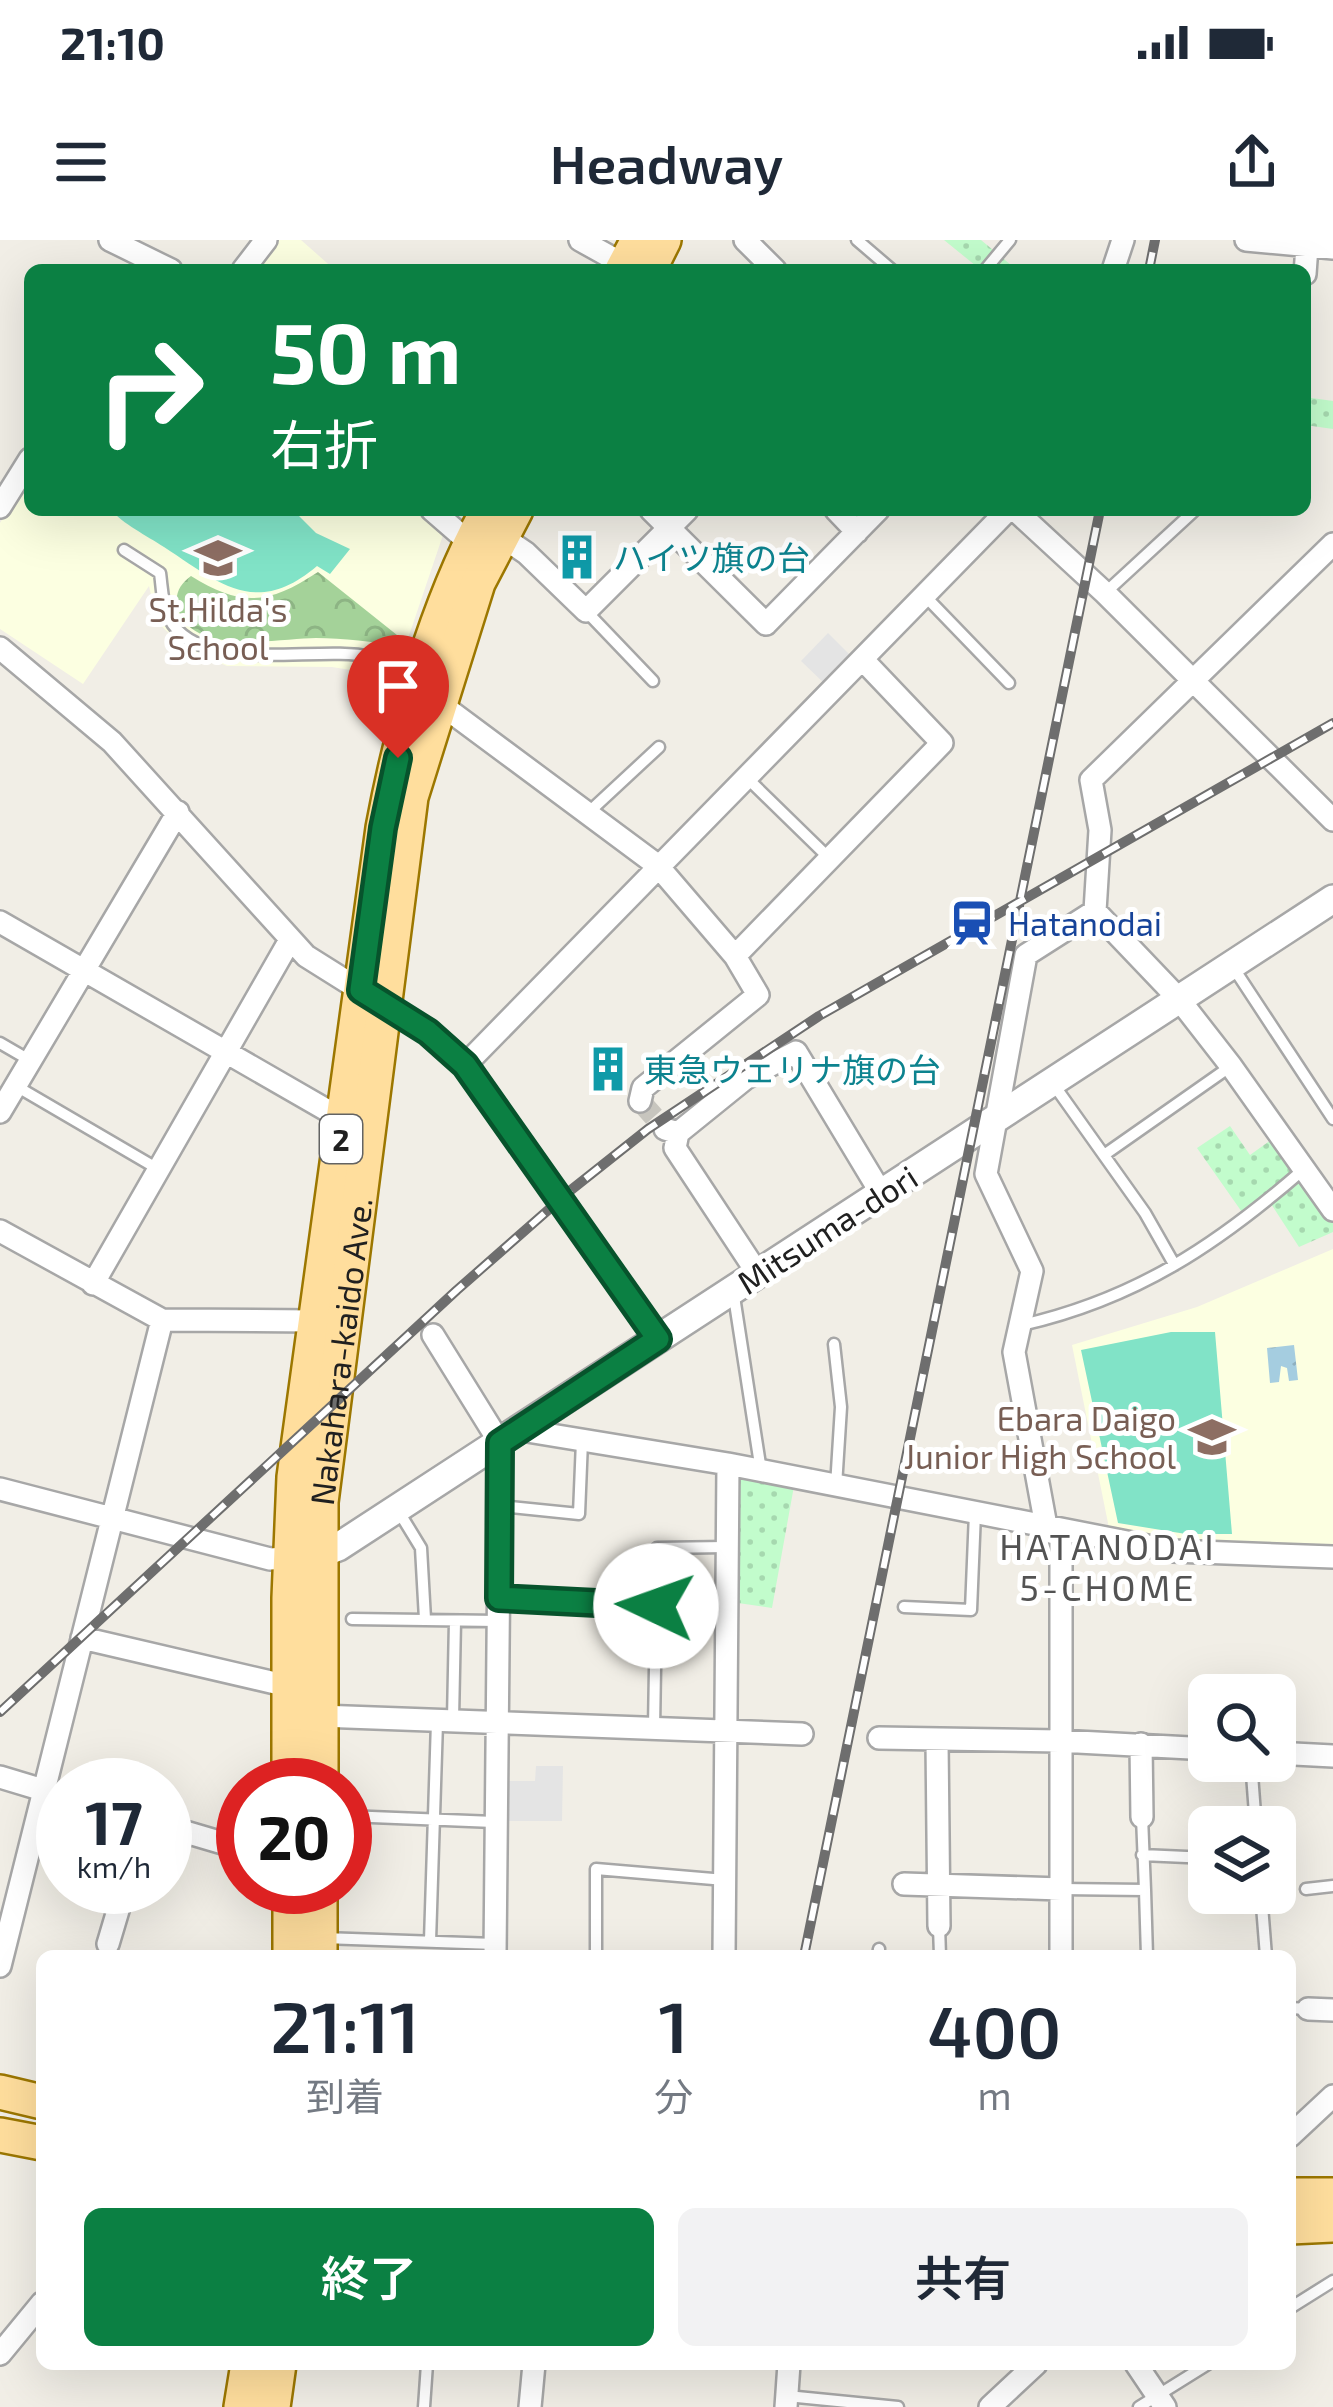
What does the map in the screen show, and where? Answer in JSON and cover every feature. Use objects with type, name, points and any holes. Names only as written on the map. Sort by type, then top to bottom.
[{"type":"main road","points":[[633,261],[664,240]]},
{"type":"main road","name":"Nakahara-kaido Ave.","points":[[289,1758],[288,1686],[304,1557],[321,1502],[393,776],[431,691],[452,585],[494,525]]},
{"type":"main road","name":"Nakahara-kaido Ave.","points":[[321,1758],[294,1477],[344,1120],[372,999]]},
{"type":"main road","points":[[299,1914],[310,1950]]},
{"type":"main road","points":[[310,1950],[316,1914]]},
{"type":"main road","points":[[0,2069],[36,2078]]},
{"type":"main road","points":[[0,2092],[36,2101]]},
{"type":"main road","points":[[0,2114],[36,2123]]},
{"type":"main road","points":[[0,2134],[36,2143]]},
{"type":"main road","points":[[1296,2195],[1333,2195]]},
{"type":"main road","points":[[1296,2227],[1333,2225]]},
{"type":"main road","points":[[242,2407],[247,2370]]},
{"type":"main road","points":[[273,2407],[279,2370]]},
{"type":"street","points":[[110,240],[156,264]]},
{"type":"street","points":[[248,264],[266,240]]},
{"type":"street","points":[[580,240],[633,261]]},
{"type":"street","points":[[745,240],[770,264]]},
{"type":"street","points":[[1246,240],[1333,248]]},
{"type":"street","points":[[1306,264],[1307,246]]},
{"type":"street","points":[[0,507],[24,469]]},
{"type":"street","points":[[457,516],[494,525],[586,611],[681,516]]},
{"type":"street","points":[[657,516],[766,624],[872,516]]},
{"type":"street","points":[[842,516],[857,532]]},
{"type":"street","points":[[465,1065],[657,865],[1006,516]]},
{"type":"street","points":[[1019,516],[1105,593],[1333,820]]},
{"type":"street","points":[[1333,544],[1090,780],[1100,830],[1095,911],[1178,998],[1333,1210]]},
{"type":"street","points":[[0,648],[112,742],[306,956],[428,1032],[465,1065],[658,1339]]},
{"type":"street","points":[[735,956],[942,743],[863,660]]},
{"type":"street","points":[[431,691],[657,865],[735,956],[758,995],[643,1088],[640,1101]]},
{"type":"street","points":[[0,1112],[178,812]]},
{"type":"street","name":"Mitsuma-dori","points":[[304,1557],[338,1547],[511,1437],[1333,899]]},
{"type":"street","points":[[1061,1950],[1053,1528],[1014,1352],[1032,1271],[986,1174],[1026,955],[1095,911]]},
{"type":"street","points":[[1,924],[344,1120]]},
{"type":"street","points":[[93,1284],[290,940]]},
{"type":"street","points":[[758,1274],[675,1148],[671,1131],[746,1078],[796,1052],[881,1193]]},
{"type":"street","points":[[1307,1174],[1333,1165]]},
{"type":"street","points":[[0,1231],[162,1320],[315,1321]]},
{"type":"street","points":[[60,1758],[82,1638],[162,1320]]},
{"type":"street","points":[[433,1335],[511,1437],[501,1506],[495,1950]]},
{"type":"street","points":[[511,1437],[582,1440],[728,1464],[1173,1551],[1333,1557]]},
{"type":"street","points":[[724,1950],[728,1464]]},
{"type":"street","points":[[0,1489],[270,1558],[304,1557]]},
{"type":"street","points":[[82,1638],[288,1686]]},
{"type":"street","points":[[320,1717],[802,1734]]},
{"type":"street","points":[[879,1738],[1188,1747]]},
{"type":"street","points":[[937,1741],[939,1925]]},
{"type":"street","points":[[1141,1744],[1142,1817]]},
{"type":"street","points":[[1296,1755],[1333,1756]]},
{"type":"street","points":[[0,1777],[36,1788]]},
{"type":"street","points":[[0,1966],[36,1848]]},
{"type":"street","points":[[904,1884],[1061,1889]]},
{"type":"street","points":[[108,1945],[117,1914]]},
{"type":"street","points":[[1299,2009],[1333,2010]]},
{"type":"street","points":[[1296,2130],[1333,2096]]},
{"type":"street","points":[[0,2354],[36,2310]]},
{"type":"street","points":[[530,2407],[533,2370]]},
{"type":"street","points":[[786,2401],[789,2370]]},
{"type":"street","points":[[990,2407],[1030,2370]]},
{"type":"street","points":[[1139,2370],[1153,2402]]},
{"type":"lane","points":[[857,240],[885,264]]},
{"type":"lane","points":[[990,264],[1010,240]]},
{"type":"lane","points":[[1105,593],[1188,516]]},
{"type":"lane","points":[[124,550],[160,573],[169,619],[185,637],[208,647],[254,655],[369,657],[431,691]]},
{"type":"lane","points":[[925,596],[1009,683]]},
{"type":"lane","points":[[586,611],[653,681]]},
{"type":"lane","points":[[589,812],[659,747]]},
{"type":"lane","points":[[746,777],[829,858]]},
{"type":"lane","points":[[1231,964],[1333,1119]]},
{"type":"lane","points":[[0,1043],[31,1061]]},
{"type":"lane","points":[[1104,1155],[1231,1066]]},
{"type":"lane","points":[[1052,1082],[1174,1264]]},
{"type":"lane","points":[[16,1086],[158,1169]]},
{"type":"lane","points":[[1019,1325],[1096,1306],[1242,1223],[1307,1174]]},
{"type":"lane","points":[[734,1291],[761,1471]]},
{"type":"lane","points":[[834,1344],[841,1407],[836,1486]]},
{"type":"lane","points":[[501,1506],[580,1514],[582,1440]]},
{"type":"lane","points":[[398,1509],[421,1548],[425,1618]]},
{"type":"lane","points":[[904,1606],[971,1610],[975,1513]]},
{"type":"lane","points":[[654,1731],[657,1548],[726,1547]]},
{"type":"lane","points":[[352,1618],[455,1621],[499,1610],[656,1606]]},
{"type":"lane","points":[[430,1942],[434,1819],[455,1621]]},
{"type":"lane","points":[[372,1817],[494,1822]]},
{"type":"lane","points":[[1142,1817],[1147,1950]]},
{"type":"lane","points":[[1142,1855],[1188,1857]]},
{"type":"lane","points":[[596,1950],[596,1869],[725,1880]]},
{"type":"lane","points":[[1306,1888],[1333,1886]]},
{"type":"lane","points":[[1061,1889],[1145,1890]]},
{"type":"lane","points":[[1263,1914],[1266,1950]]},
{"type":"lane","points":[[939,1925],[940,1950]]},
{"type":"lane","points":[[310,1950],[430,1942],[495,1950]]},
{"type":"lane","points":[[1296,2304],[1333,2281]]},
{"type":"lane","points":[[424,2407],[427,2370]]},
{"type":"lane","points":[[1153,2402],[1199,2370]]},
{"type":"lane","points":[[786,2401],[898,2407]]},
{"type":"shaded area","points":[[273,240],[301,240],[328,264],[254,264]]},
{"type":"shaded area","name":"St.Hilda's School","points":[[24,484],[24,516],[426,516],[444,532],[395,677],[332,667],[227,666],[186,649],[157,622],[149,586],[83,684],[0,629],[0,523]]},
{"type":"shaded area","points":[[828,633],[853,658],[826,685],[801,661]]},
{"type":"shaded area","name":"Ebara Daigo Junior High School","points":[[1333,1249],[1333,1546],[1192,1541],[1109,1528],[1072,1345],[1197,1307]]},
{"type":"shaded area","points":[[536,1766],[563,1766],[562,1821],[503,1821],[503,1781],[535,1781]]},
{"type":"green space","points":[[944,240],[981,240],[1010,264],[974,264]]},
{"type":"green space","points":[[1311,398],[1333,401],[1333,429],[1311,426]]},
{"type":"green space","points":[[118,516],[299,516],[316,533],[350,549],[330,574],[317,566],[295,582],[256,592],[220,583]]},
{"type":"green space","points":[[318,572],[402,639],[400,646],[326,638],[218,639],[186,623],[178,608],[179,590],[191,576],[225,593],[255,598],[284,591]]},
{"type":"green space","points":[[1230,1126],[1250,1155],[1275,1137],[1333,1219],[1333,1232],[1299,1247],[1266,1196],[1244,1215],[1197,1148]]},
{"type":"green space","points":[[1171,1332],[1215,1332],[1232,1534],[1186,1534],[1118,1523],[1081,1350]]},
{"type":"green space","points":[[733,1474],[794,1486],[772,1608],[731,1602]]},
{"type":"water","points":[[1294,1345],[1298,1380],[1289,1381],[1287,1368],[1281,1366],[1279,1382],[1270,1383],[1267,1348]]},
{"type":"tunnel","points":[[640,1101],[665,1129]]},
{"type":"railway","points":[[1150,264],[1155,240]]},
{"type":"railway","points":[[805,1950],[1099,516]]},
{"type":"railway","points":[[0,1712],[457,1290],[648,1129],[819,1016],[1333,723]]},
{"type":"place","name":"ハイツ旗の台","points":[[577,557]]},
{"type":"place","name":"St.Hilda's School","points":[[218,558]]},
{"type":"place","name":"Hatanodai","points":[[972,923]]},
{"type":"place","name":"東急ウェリナ旗の台","points":[[608,1069]]},
{"type":"place","name":"Ebara Daigo Junior High School","points":[[1212,1437]]},
{"type":"district","name":"HATANODAI 5-CHOME","points":[[1108,1566]]},
{"type":"route","points":[[398,758],[383,828],[361,990],[428,1032],[465,1065],[658,1339],[500,1443],[499,1598],[656,1606]]}]
